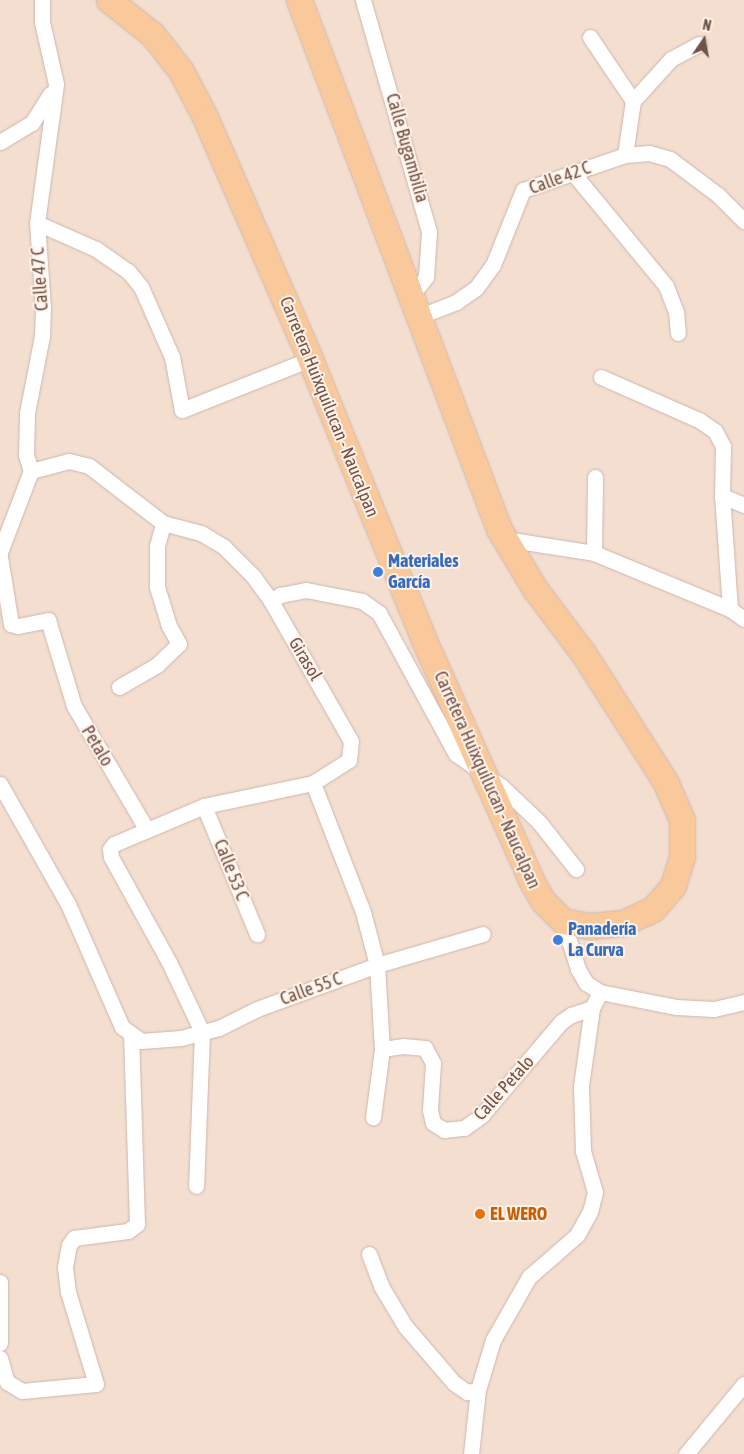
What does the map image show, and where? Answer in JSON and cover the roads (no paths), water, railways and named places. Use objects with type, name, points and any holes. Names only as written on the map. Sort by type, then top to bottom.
[{"type":"main road","name":"Carretera Huixquilucan - Naucalpan","points":[[109,0],[153,35],[181,71],[252,222],[481,769],[532,882],[543,901],[563,921]]},
{"type":"main road","points":[[299,0],[416,305],[475,470],[505,539],[665,781],[682,820],[682,856],[675,878],[653,909],[623,923],[588,926],[563,921]]},
{"type":"street","name":"Calle 47 C","points":[[31,471],[26,441],[27,413],[39,359],[43,308],[37,223],[56,84],[42,22],[42,0]]},
{"type":"street","name":"Calle Bugambilia","points":[[363,0],[430,232],[426,277],[416,305]]},
{"type":"street","points":[[590,37],[633,101]]},
{"type":"street","points":[[626,155],[633,101],[671,59],[700,44]]},
{"type":"street","points":[[0,142],[32,123],[56,84]]},
{"type":"street","name":"Calle 42 C","points":[[416,305],[456,302],[476,288],[493,265],[523,190],[626,155],[649,152],[670,159],[742,216]]},
{"type":"street","points":[[573,173],[666,286],[676,312],[678,333]]},
{"type":"street","points":[[37,223],[96,249],[128,271],[137,281],[172,357],[182,410],[310,359]]},
{"type":"street","points":[[601,377],[692,416],[715,431],[723,446],[722,496],[730,609]]},
{"type":"street","points":[[0,552],[31,471],[69,461],[89,466],[163,523],[212,538],[253,576],[271,601],[280,595],[306,590],[362,601],[379,612],[456,754],[481,769],[538,822],[576,869]]},
{"type":"street","points":[[594,553],[595,477]]},
{"type":"street","points":[[722,496],[744,505]]},
{"type":"street","points":[[119,687],[157,665],[179,644],[162,607],[157,587],[157,546],[163,523]]},
{"type":"street","points":[[505,539],[594,553],[730,609],[744,619]]},
{"type":"street","name":"Petalo","points":[[0,557],[11,624],[18,626],[48,620],[74,706],[147,830]]},
{"type":"street","name":"Girasol","points":[[202,1032],[169,962],[111,857],[110,849],[114,844],[204,806],[313,782],[349,760],[352,751],[351,741],[271,601]]},
{"type":"street","points":[[313,782],[363,912],[377,965],[382,1049],[373,1117]]},
{"type":"street","points":[[0,784],[68,904],[122,1027],[136,1039],[138,1220],[131,1230],[74,1238],[69,1245],[66,1267],[68,1292],[96,1384],[22,1391],[7,1382],[0,1358]]},
{"type":"street","name":"Calle 53 C","points":[[204,806],[257,934]]},
{"type":"street","points":[[563,921],[578,969],[586,983],[600,992],[676,1007],[714,1008],[744,1002]]},
{"type":"street","name":"Calle 55 C","points":[[136,1039],[181,1038],[202,1032],[377,965],[483,934]]},
{"type":"street","points":[[471,1454],[478,1390],[493,1340],[529,1277],[577,1235],[590,1212],[595,1192],[583,1151],[581,1086],[592,1008],[600,992]]},
{"type":"street","name":"Calle Petalo","points":[[382,1049],[402,1046],[425,1048],[432,1063],[430,1110],[434,1123],[444,1130],[464,1128],[481,1116],[561,1022],[571,1015],[592,1008]]},
{"type":"street","points":[[196,1186],[202,1032]]},
{"type":"street","points":[[369,1254],[382,1286],[405,1326],[454,1383],[467,1392],[478,1390]]},
{"type":"street","points":[[0,1282],[0,1343]]},
{"type":"street","points":[[686,1454],[744,1384]]},
{"type":"place","name":"Materiales García","points":[[378,572]]},
{"type":"place","name":"Panadería La Curva","points":[[558,940]]},
{"type":"place","name":"EL WERO","points":[[480,1214]]}]
